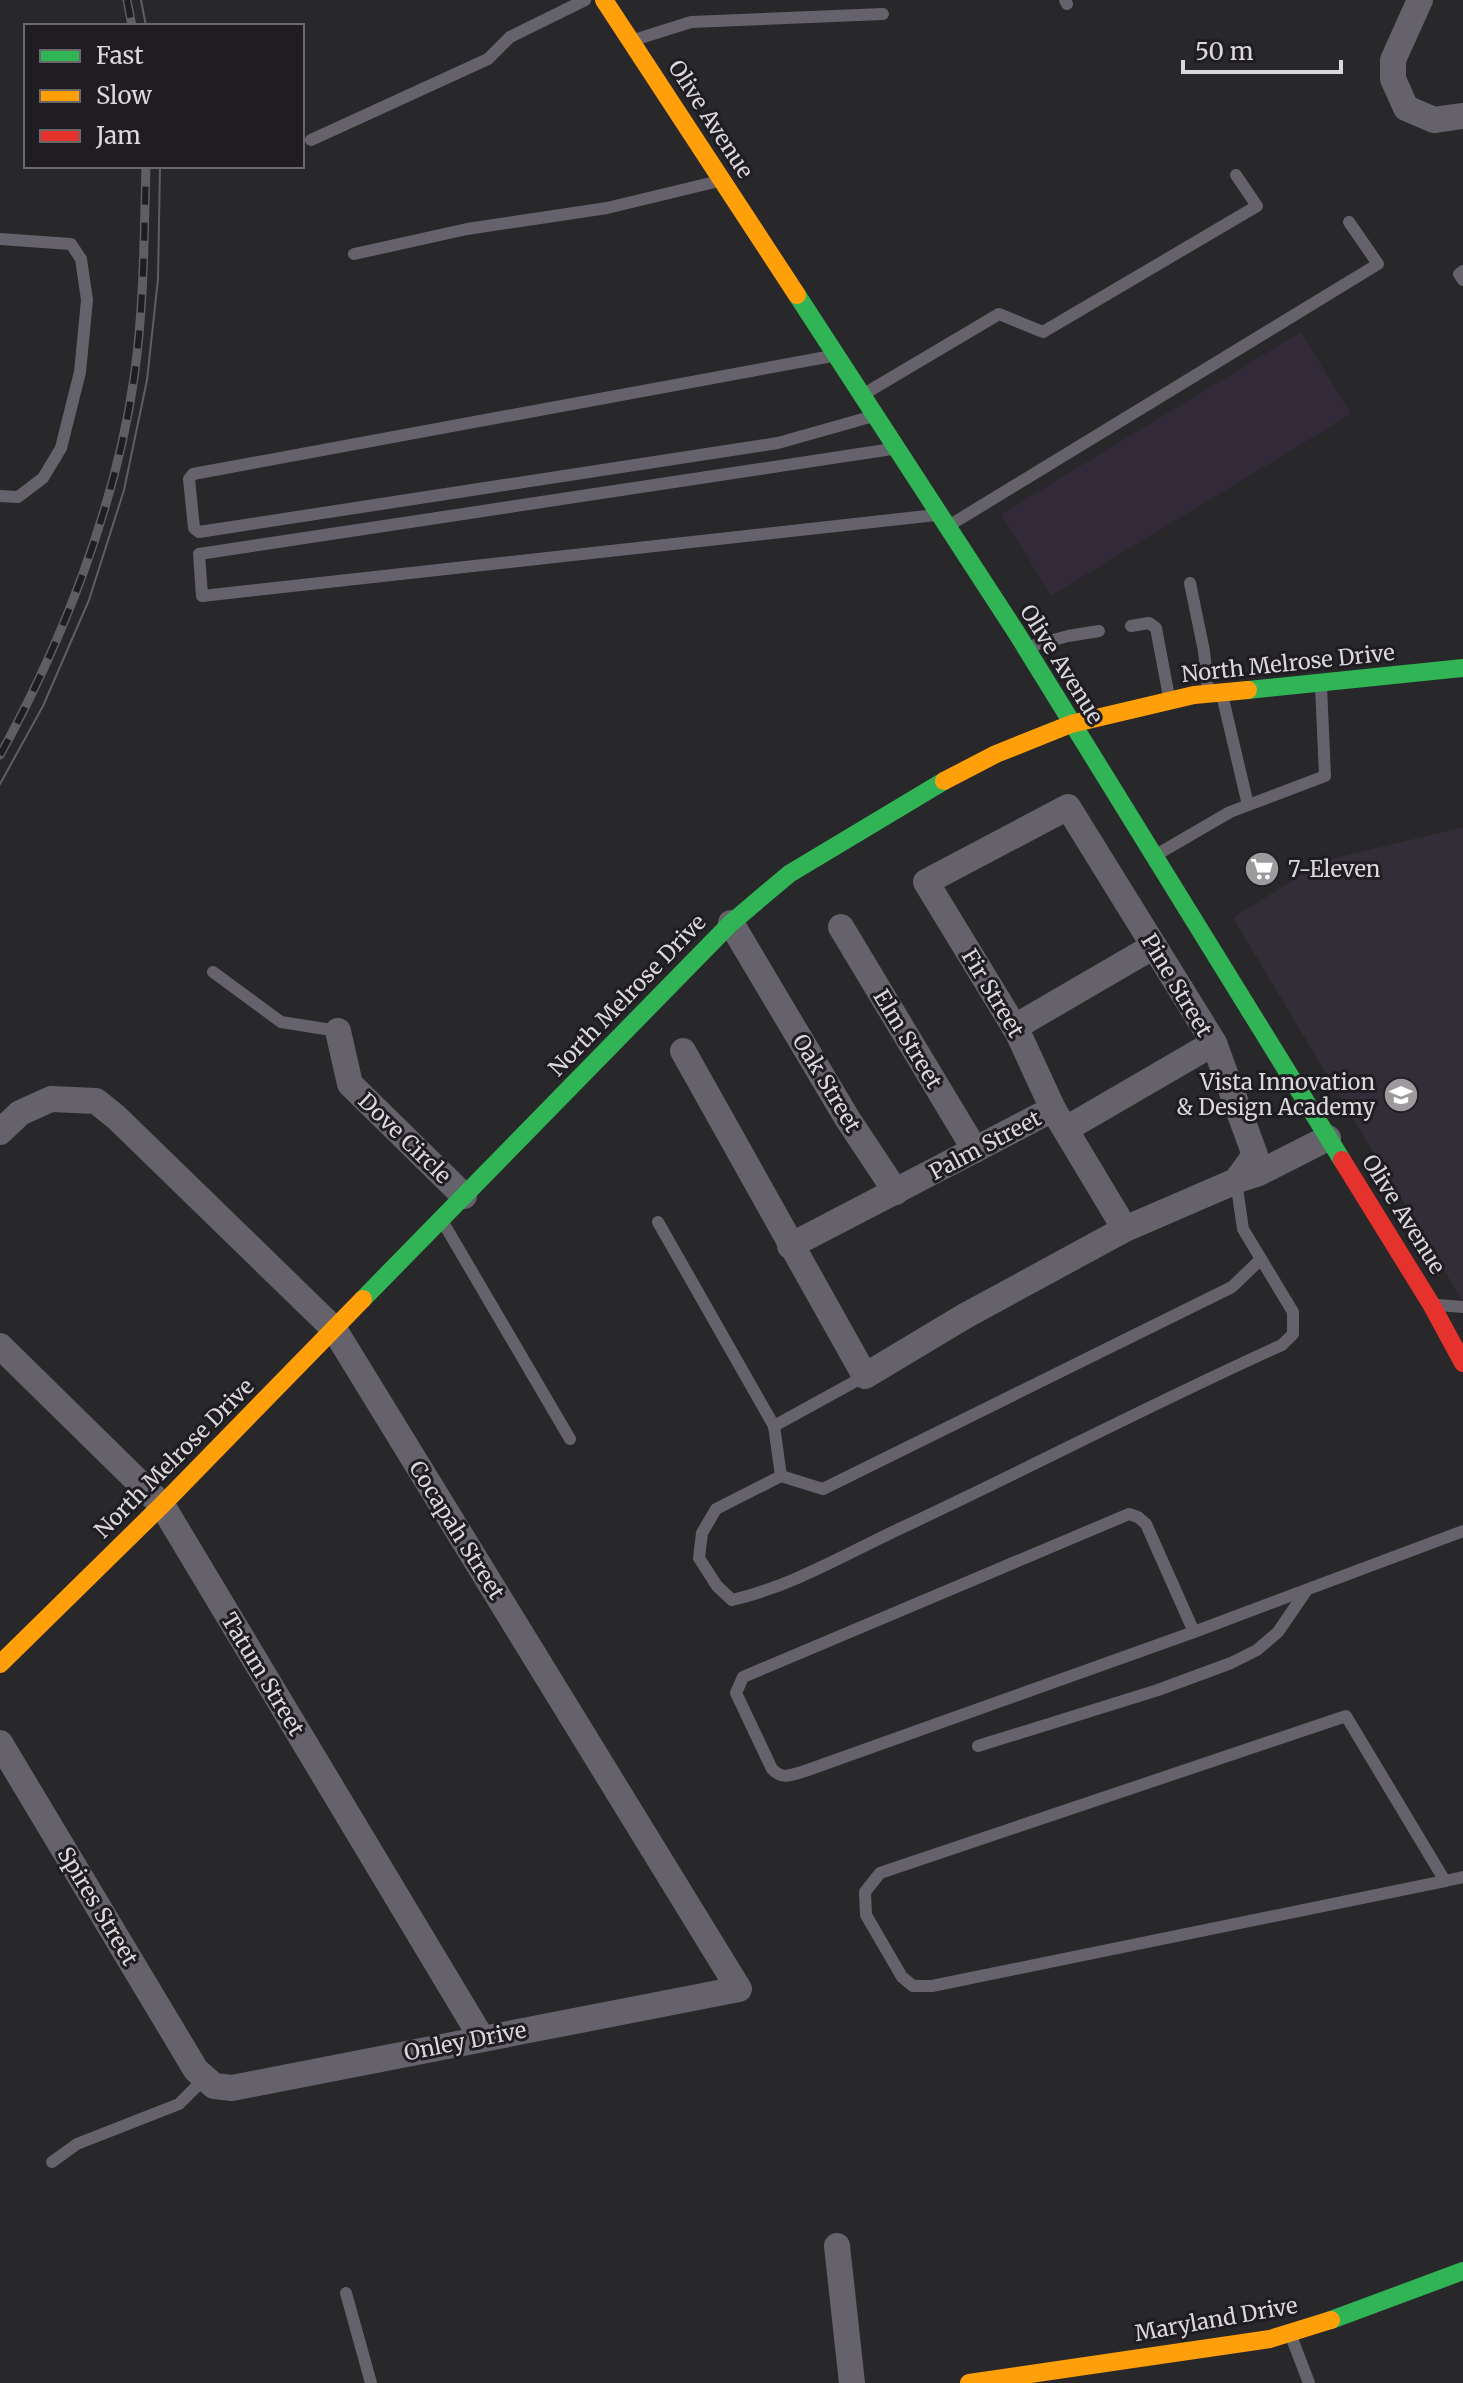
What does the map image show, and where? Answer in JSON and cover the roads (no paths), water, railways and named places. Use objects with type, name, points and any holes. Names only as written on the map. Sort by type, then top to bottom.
[{"type":"main road","name":"Olive Avenue","points":[[604,0],[1025,647],[1431,1304],[1463,1363]]},
{"type":"main road","name":"North Melrose Drive","points":[[0,1664],[162,1505],[731,923],[789,874],[923,792],[996,754],[1071,724],[1170,700],[1215,693],[1463,668]]},
{"type":"main road","name":"Maryland Drive","points":[[969,2383],[1270,2339],[1338,2318],[1463,2271]]},
{"type":"street","points":[[1420,0],[1393,60],[1393,79],[1406,108],[1434,120],[1463,116]]},
{"type":"street","name":"Fir Street","points":[[1060,1119],[1015,1027],[926,882],[1068,807]]},
{"type":"street","name":"Pine Street","points":[[1060,1119],[1214,1043],[1068,807]]},
{"type":"street","name":"Oak Street","points":[[731,923],[847,1118],[896,1192]]},
{"type":"street","name":"Elm Street","points":[[841,927],[975,1150]]},
{"type":"street","points":[[1015,1027],[1154,946]]},
{"type":"street","name":"Dove Circle","points":[[338,1031],[350,1084],[464,1196]]},
{"type":"street","points":[[1214,1043],[1255,1155],[1236,1181]]},
{"type":"street","points":[[683,1051],[865,1376],[965,1316],[1125,1229],[1259,1173],[1328,1138]]},
{"type":"street","name":"Cocapah Street","points":[[0,1132],[20,1113],[51,1099],[96,1101],[334,1329],[739,1989]]},
{"type":"street","points":[[1060,1119],[1125,1229]]},
{"type":"street","name":"Palm Street","points":[[790,1246],[975,1150],[1060,1119]]},
{"type":"street","name":"Tatum Street","points":[[0,1346],[162,1505],[481,2037]]},
{"type":"street","name":"Spires Street","points":[[0,1743],[201,2074]]},
{"type":"street","name":"Onley Drive","points":[[201,2074],[214,2086],[232,2088],[739,1989]]},
{"type":"street","points":[[837,2246],[852,2383]]},
{"type":"lane","points":[[311,140],[488,59],[510,37],[585,0]]},
{"type":"lane","points":[[631,41],[691,22],[883,14]]},
{"type":"lane","points":[[861,395],[999,314],[1043,332],[1173,256],[1257,206],[1236,175]]},
{"type":"lane","points":[[354,254],[467,229],[607,208],[723,181]]},
{"type":"lane","points":[[896,448],[199,554],[202,596],[943,521],[1378,264],[1349,222]]},
{"type":"lane","points":[[0,239],[71,244],[81,259],[87,300],[80,372],[61,448],[43,478],[18,497],[0,496]]},
{"type":"lane","points":[[1463,271],[1459,274],[1463,280]]},
{"type":"lane","points":[[836,356],[193,474],[189,479],[194,528],[199,532],[778,443],[874,416]]},
{"type":"lane","points":[[1190,583],[1204,651],[1248,805]]},
{"type":"lane","points":[[1131,626],[1149,623],[1156,628],[1170,700]]},
{"type":"lane","points":[[1025,647],[1099,631]]},
{"type":"lane","points":[[1153,857],[1230,812],[1325,776],[1321,682]]},
{"type":"lane","points":[[213,972],[281,1022],[338,1031]]},
{"type":"lane","points":[[1236,1181],[1243,1229],[1293,1312],[1293,1334],[1282,1345],[1199,1382],[846,1554],[753,1595],[732,1600],[717,1586],[699,1558],[702,1533],[716,1509],[781,1476],[823,1489],[1232,1287],[1261,1259]]},
{"type":"lane","points":[[441,1219],[570,1439]]},
{"type":"lane","points":[[658,1222],[774,1426],[781,1476]]},
{"type":"lane","points":[[1431,1304],[1463,1307]]},
{"type":"lane","points":[[774,1426],[865,1376]]},
{"type":"lane","points":[[1194,1632],[1146,1524],[1129,1514],[743,1677],[736,1693],[772,1769],[777,1775],[787,1777],[1194,1632],[1463,1531]]},
{"type":"lane","points":[[978,1746],[1158,1690],[1231,1663],[1257,1650],[1278,1632],[1306,1591]]},
{"type":"lane","points":[[1445,1881],[1346,1716],[880,1873],[865,1892],[866,1915],[902,1977],[913,1986],[932,1986],[1445,1881],[1463,1877]]},
{"type":"lane","points":[[52,2162],[77,2144],[179,2104],[201,2074]]},
{"type":"lane","points":[[346,2293],[371,2383]]},
{"type":"lane","points":[[1290,2333],[1309,2383]]},
{"type":"tram line","points":[[141,0],[146,24]]},
{"type":"tram line","points":[[0,784],[43,706],[89,600],[124,490],[147,380],[158,279],[160,168]]},
{"type":"railway","points":[[127,0],[132,24]]},
{"type":"railway","points":[[0,755],[65,620],[84,572],[114,475],[126,426],[140,325],[146,168]]},
{"type":"place","name":"7-Eleven","points":[[1262,869]]},
{"type":"place","name":"Vista Innovation & Design Academy","points":[[1401,1095]]}]
